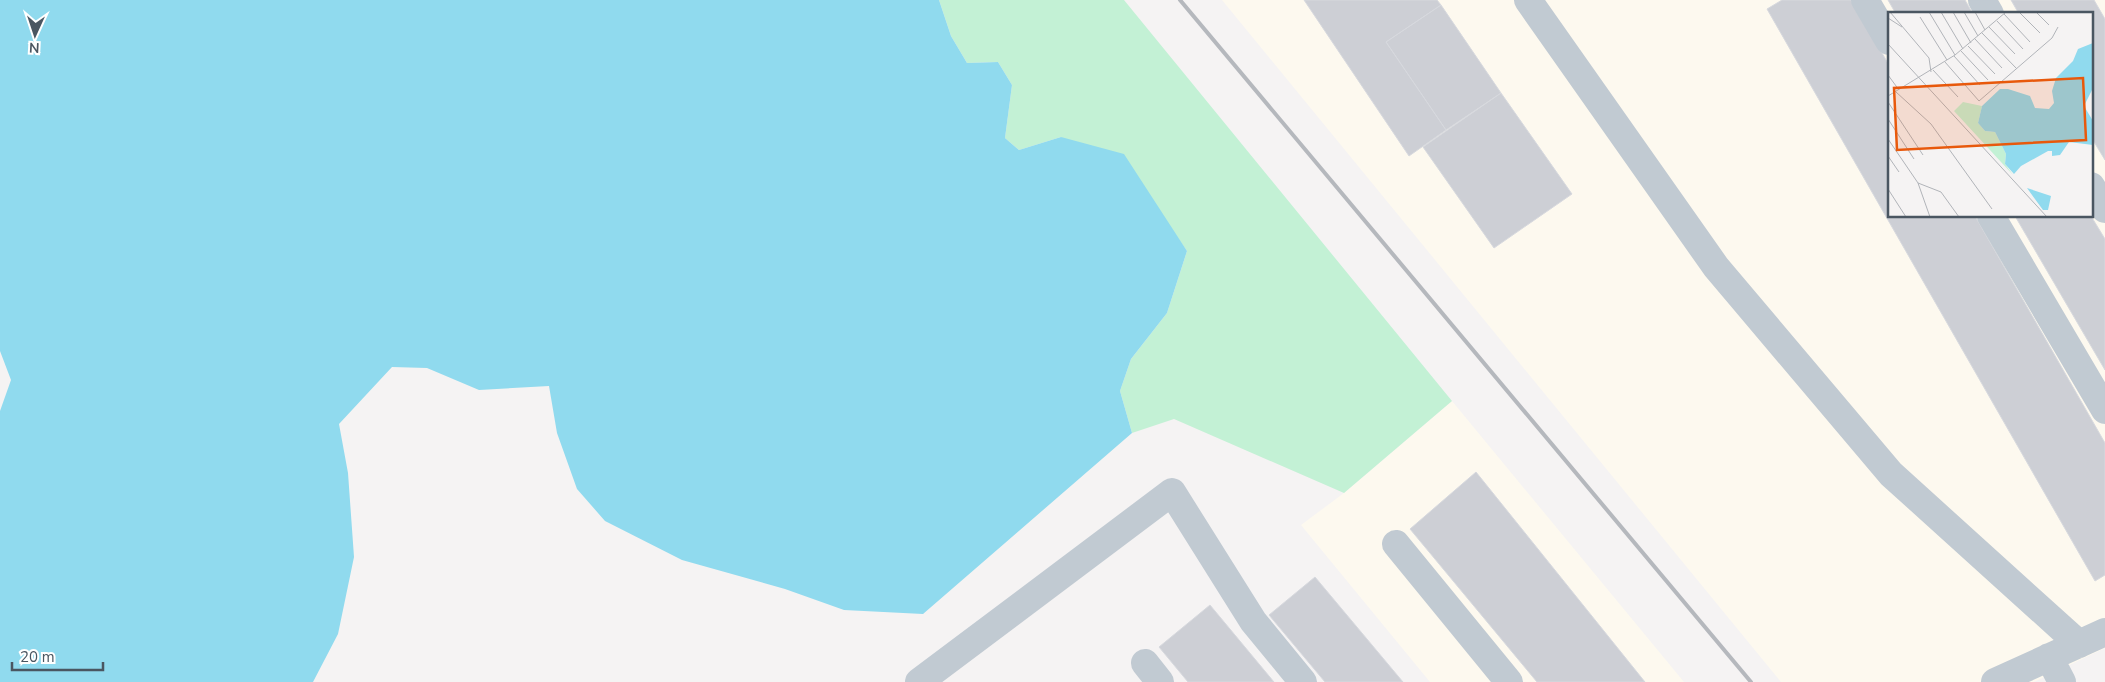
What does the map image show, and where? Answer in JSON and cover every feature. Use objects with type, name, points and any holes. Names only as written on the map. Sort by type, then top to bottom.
[{"type":"street","points":[[1528,0],[1716,267],[1891,474],[2079,644]]},
{"type":"street","points":[[1865,0],[1888,39]]},
{"type":"street","points":[[1982,0],[1989,12]]},
{"type":"street","points":[[2092,188],[2105,209]]},
{"type":"street","points":[[1992,218],[2105,410]]},
{"type":"street","points":[[920,682],[1172,492],[1253,621],[1303,682]]},
{"type":"street","points":[[1396,544],[1509,682]]},
{"type":"street","points":[[1995,682],[2105,632]]},
{"type":"street","points":[[2049,657],[2062,682]]},
{"type":"shaded area","points":[[1222,0],[2105,0],[2105,648],[2034,682],[1781,682]]},
{"type":"shaded area","points":[[1452,401],[1684,682],[1430,682],[1301,525],[1344,493]]},
{"type":"green space","points":[[939,0],[1124,0],[1452,401],[1344,493],[1174,419],[1132,433],[1120,391],[1131,359],[1167,313],[1187,251],[1162,215],[1061,137],[1019,150],[1005,138],[1012,85],[998,62],[967,63],[951,36]]},
{"type":"water","points":[[0,0],[939,0],[951,36],[967,63],[998,62],[1012,85],[1005,138],[1019,150],[1061,137],[1124,154],[1187,251],[1167,313],[1131,359],[1120,391],[1132,433],[923,614],[844,610],[785,589],[682,560],[605,521],[577,489],[557,433],[549,386],[479,390],[427,368],[392,367],[339,424],[348,473],[354,557],[338,634],[313,682],[0,682],[0,411],[11,380],[0,351]]},
{"type":"building","points":[[1304,0],[1437,0],[1441,5],[1386,42],[1446,130],[1409,156]]},
{"type":"building","points":[[1782,0],[1851,0],[1888,63],[1888,218],[1976,218],[2105,443],[2105,575],[2095,581],[1767,9]]},
{"type":"building","points":[[1888,0],[1965,0],[1972,12],[1895,12]]},
{"type":"building","points":[[2011,0],[2094,0],[2105,19],[2105,160],[2092,139],[2092,12],[2018,12]]},
{"type":"building","points":[[1441,5],[1501,93],[1446,130],[1386,42]]},
{"type":"building","points":[[1501,93],[1572,194],[1494,248],[1423,147]]},
{"type":"building","points":[[2016,218],[2092,218],[2105,239],[2105,370]]},
{"type":"building","points":[[1476,472],[1645,682],[1537,682],[1410,529]]},
{"type":"building","points":[[1315,577],[1403,682],[1325,682],[1269,615]]},
{"type":"building","points":[[1210,605],[1274,682],[1188,682],[1159,647]]},
{"type":"railway","points":[[1180,0],[1751,682]]}]
